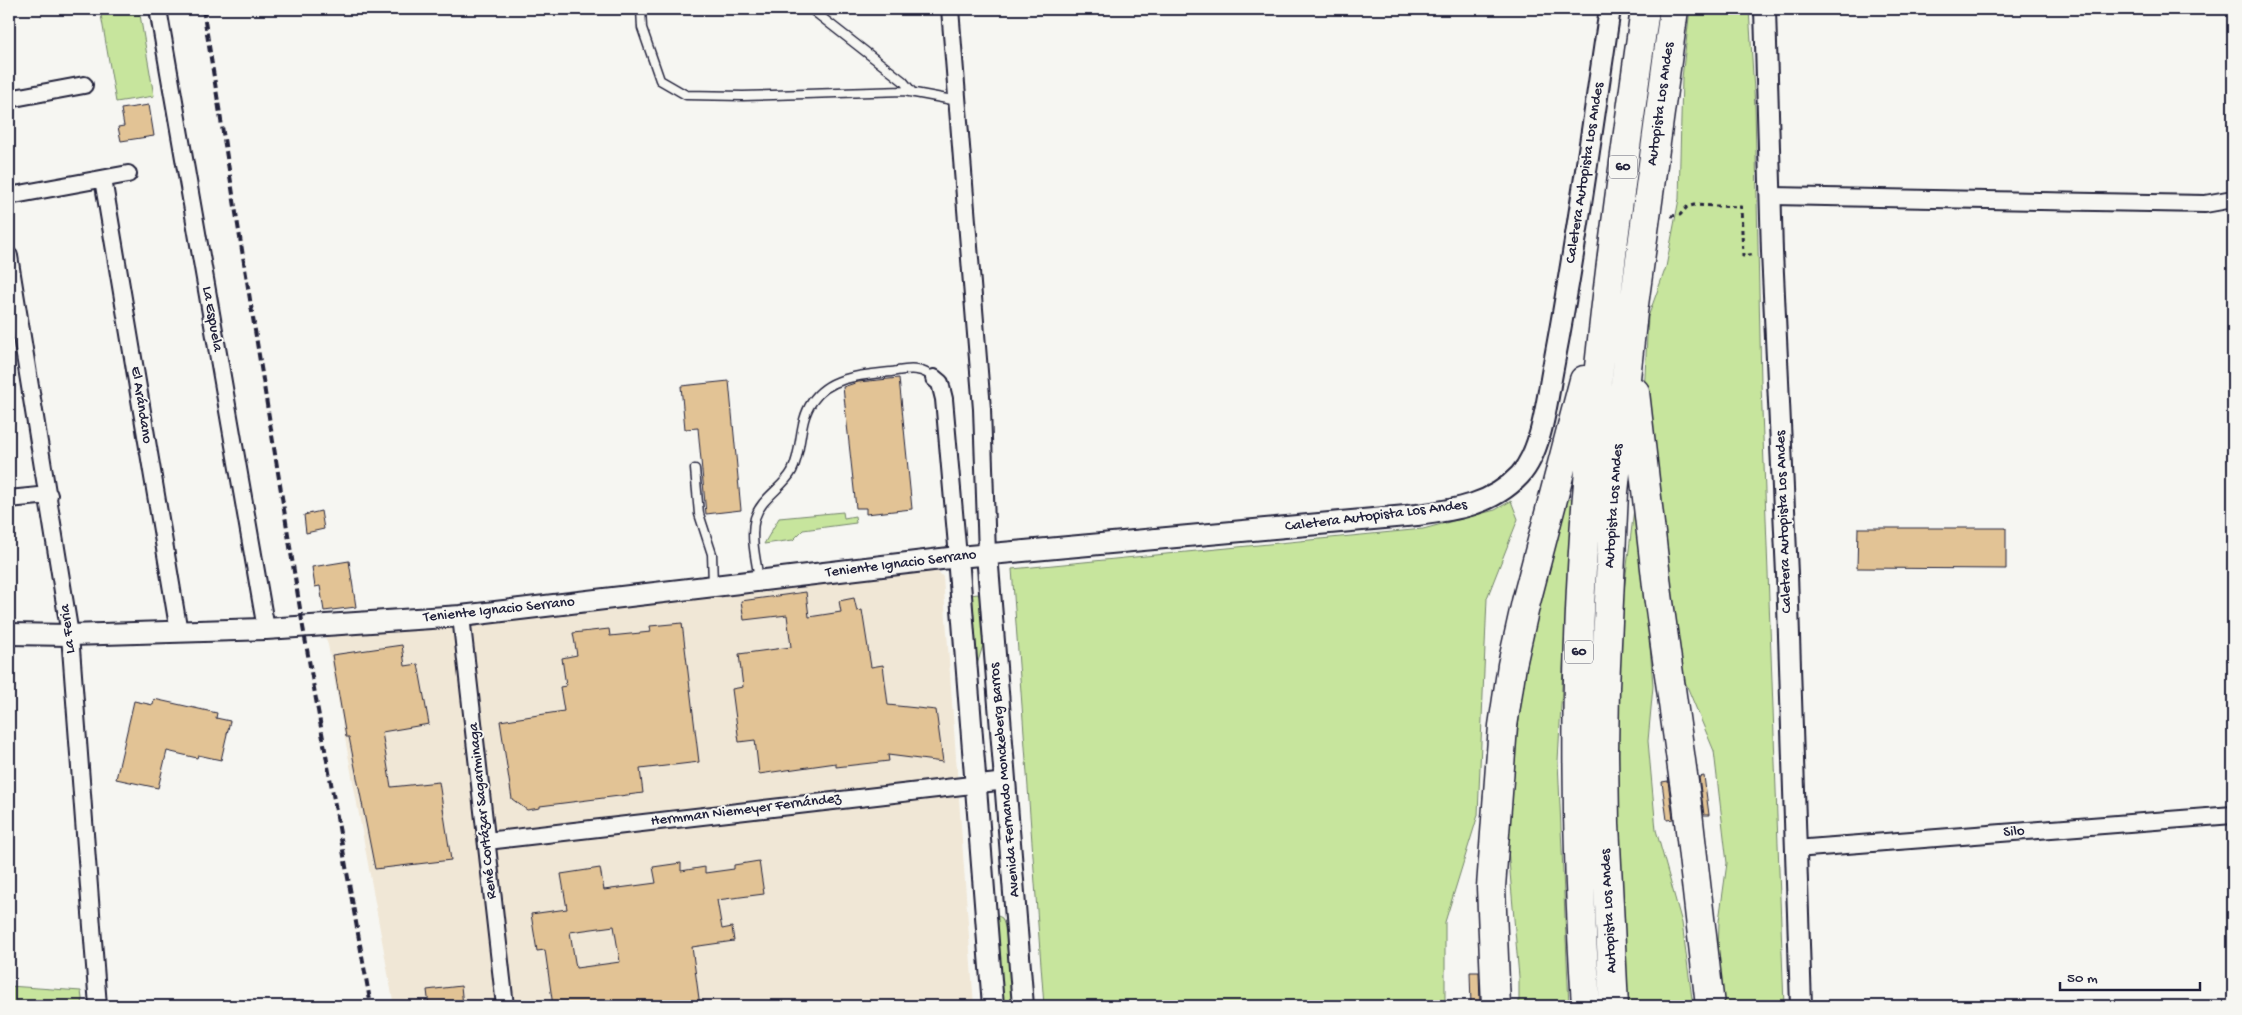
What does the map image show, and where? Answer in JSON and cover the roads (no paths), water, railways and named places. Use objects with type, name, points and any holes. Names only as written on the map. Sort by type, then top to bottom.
[{"type":"highway","name":"Autopista Los Andes","points":[[1586,1006],[1579,885],[1577,712],[1587,485],[1605,299],[1645,9]]},
{"type":"highway","name":"Autopista Los Andes","points":[[1614,1006],[1605,824],[1605,687],[1614,492],[1633,312],[1674,9]]},
{"type":"highway","points":[[1496,1006],[1491,887],[1503,726],[1512,665],[1605,299]]},
{"type":"highway","points":[[1633,312],[1635,394],[1658,595],[1687,804],[1710,1006]]},
{"type":"street","name":"La Espuela","points":[[158,9],[266,629]]},
{"type":"street","points":[[950,9],[982,409],[986,554]]},
{"type":"street","name":"Caletera Autopista Los Andes","points":[[986,554],[1440,512],[1472,506],[1493,497],[1508,486],[1521,474],[1535,448],[1544,411],[1572,258],[1610,9]]},
{"type":"street","name":"Caletera Autopista Los Andes","points":[[1765,9],[1772,196],[1772,252],[1787,584],[1800,1006]]},
{"type":"street","points":[[9,99],[84,85]]},
{"type":"street","points":[[9,196],[128,174]]},
{"type":"street","name":"El Arándano","points":[[103,179],[179,632]]},
{"type":"street","points":[[1772,196],[2205,204],[2233,199]]},
{"type":"street","name":"La Feria","points":[[9,256],[49,495],[70,635],[98,1006]]},
{"type":"street","points":[[934,378],[940,383],[944,399],[958,557]]},
{"type":"street","points":[[9,500],[49,495]]},
{"type":"street","name":"Teniente Ignacio Serrano","points":[[9,634],[70,635],[266,629],[461,616],[986,554]]},
{"type":"street","name":"Avenida Fernando Monckeberg Barros","points":[[986,554],[1023,1006]]},
{"type":"street","name":"Avenida Fernando Monckeberg Barros","points":[[958,557],[993,1006]]},
{"type":"street","name":"René Cortázar Sagarminaga","points":[[461,616],[506,1006]]},
{"type":"street","name":"Hermman Niemeyer Fernández","points":[[486,841],[1006,781]]},
{"type":"street","name":"Silo","points":[[1795,849],[2233,815]]},
{"type":"lane","points":[[641,9],[642,28],[660,80],[686,95],[743,96],[904,91],[958,100]]},
{"type":"lane","points":[[811,9],[903,82],[913,93]]},
{"type":"lane","points":[[759,581],[754,538],[755,516],[762,505],[792,472],[799,456],[804,420],[817,395],[834,383],[844,379],[871,374],[916,370],[934,378]]},
{"type":"lane","points":[[695,469],[699,514],[712,554],[713,586]]},
{"type":"railway","points":[[203,9],[303,627],[371,1006]]}]
